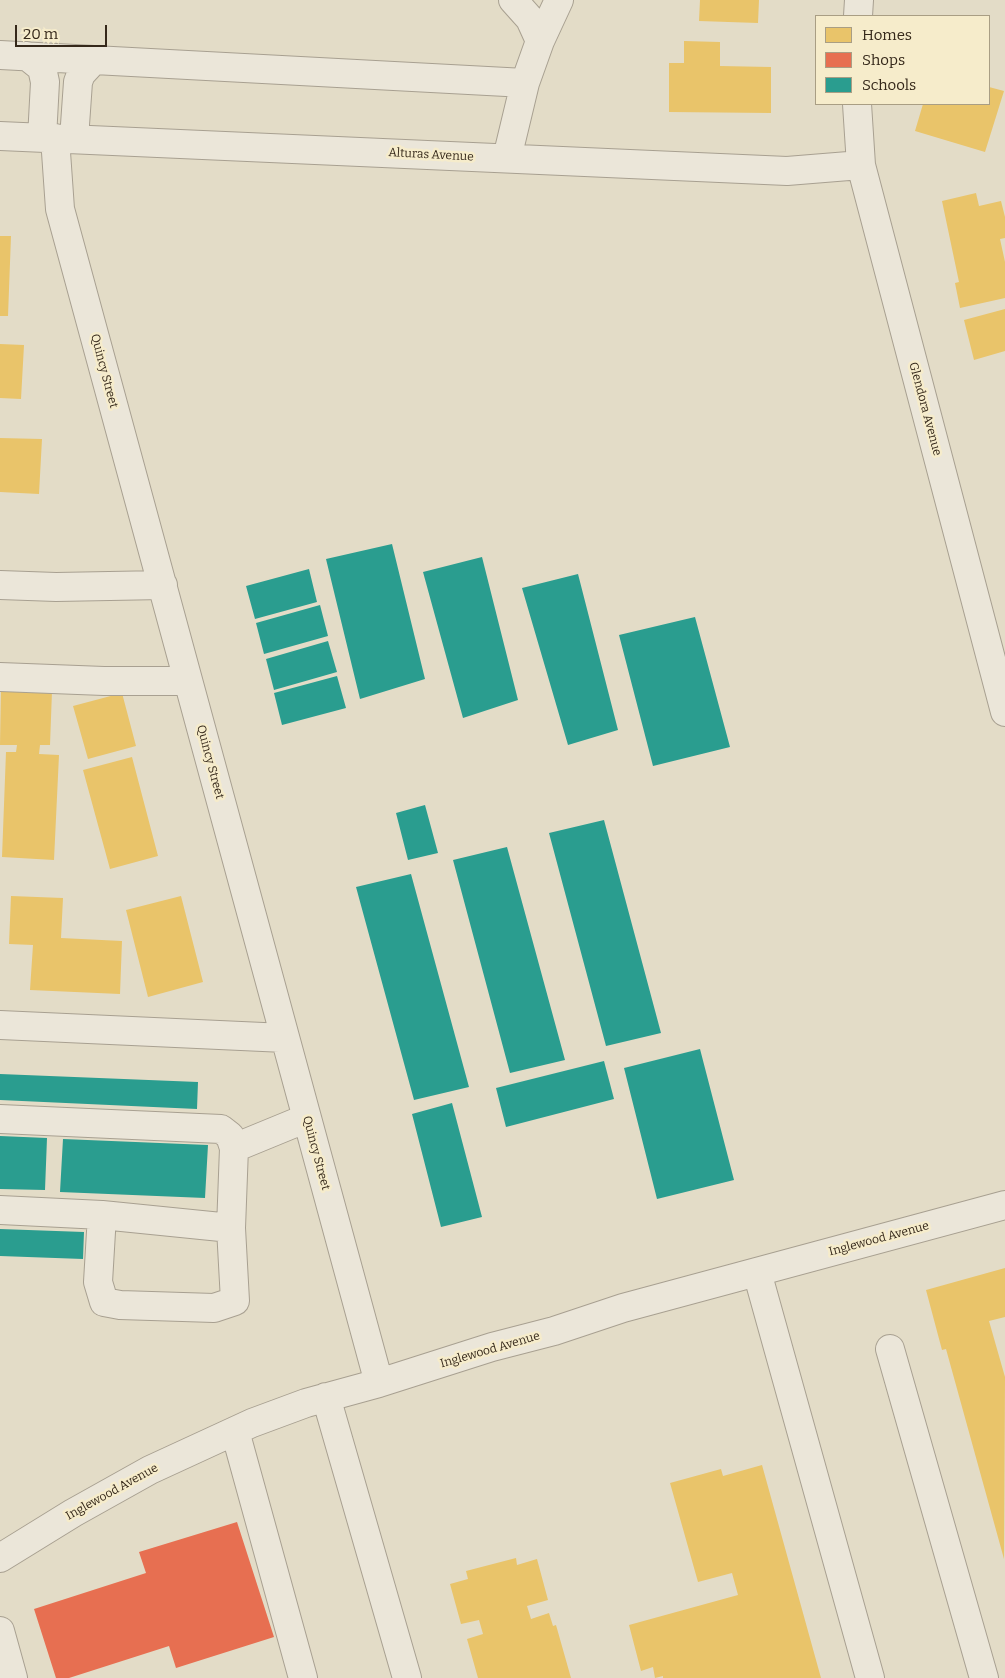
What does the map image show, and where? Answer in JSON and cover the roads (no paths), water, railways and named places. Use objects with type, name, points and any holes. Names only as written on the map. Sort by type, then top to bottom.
[{"type":"street","points":[[513,0],[530,20],[540,41]]},
{"type":"street","points":[[507,158],[525,83],[540,41],[560,0]]},
{"type":"street","points":[[858,15],[859,0]]},
{"type":"street","points":[[0,55],[525,83]]},
{"type":"street","points":[[27,56],[42,68],[57,138]]},
{"type":"street","points":[[57,138],[81,74],[94,60]]},
{"type":"street","name":"Glendora Avenue","points":[[857,105],[861,165],[1005,712]]},
{"type":"street","name":"Alturas Avenue","points":[[0,136],[786,171],[861,165]]},
{"type":"street","name":"Quincy Street","points":[[57,138],[60,209],[379,1383]]},
{"type":"street","points":[[0,585],[56,587],[162,586]]},
{"type":"street","points":[[0,677],[104,681],[188,681]]},
{"type":"street","points":[[0,1025],[285,1038]]},
{"type":"street","points":[[234,1148],[307,1118]]},
{"type":"street","points":[[0,1119],[221,1129],[230,1136],[234,1148],[232,1228],[234,1301],[214,1308],[120,1305],[104,1302],[98,1282],[102,1215]]},
{"type":"street","name":"Inglewood Avenue","points":[[0,1558],[73,1513],[150,1470],[235,1431],[306,1403],[379,1383],[492,1348],[554,1332],[623,1308],[1005,1205]]},
{"type":"street","points":[[0,1210],[102,1215],[232,1228]]},
{"type":"street","points":[[757,1272],[870,1678]]},
{"type":"street","points":[[890,1349],[984,1678]]},
{"type":"street","points":[[326,1397],[406,1678]]},
{"type":"street","points":[[235,1431],[303,1678]]},
{"type":"street","points":[[0,1631],[13,1678]]}]
